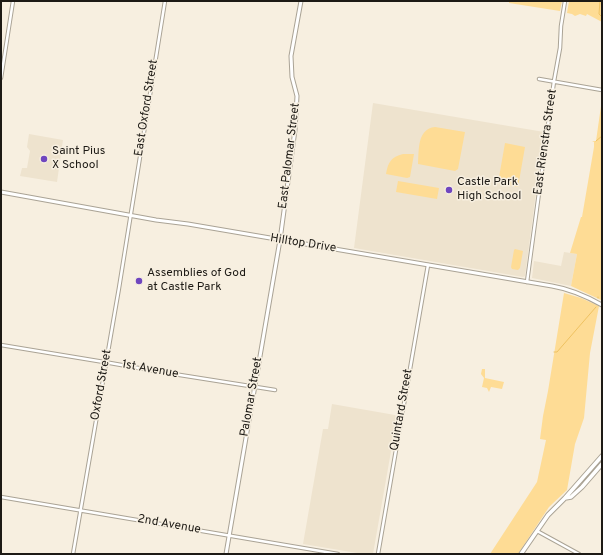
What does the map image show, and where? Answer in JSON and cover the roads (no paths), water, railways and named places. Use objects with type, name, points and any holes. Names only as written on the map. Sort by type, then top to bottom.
[{"type":"main road","name":"East Palomar Street","points":[[280,240],[297,114],[297,96],[291,72],[291,56],[301,1]]},
{"type":"main road","name":"Hilltop Drive","points":[[1,192],[566,288],[602,305]]},
{"type":"main road","name":"Palomar Street","points":[[226,554],[280,240]]},
{"type":"main road","points":[[521,554],[548,516],[566,498],[571,497],[582,486],[601,460]]},
{"type":"street","points":[[1,78],[13,1]]},
{"type":"street","name":"East Oxford Street","points":[[130,215],[146,109],[165,1]]},
{"type":"street","name":"East Rienstra Street","points":[[527,282],[554,81],[560,48],[561,26],[565,1]]},
{"type":"street","points":[[539,79],[602,90]]},
{"type":"street","name":"Oxford Street","points":[[73,554],[130,215]]},
{"type":"street","name":"Quintard Street","points":[[378,554],[428,265]]},
{"type":"street","name":"1st Avenue","points":[[1,345],[275,390]]},
{"type":"street","name":"2nd Avenue","points":[[1,497],[338,554]]},
{"type":"street","points":[[537,531],[579,554]]},
{"type":"waterway","points":[[600,1],[599,14],[602,17]]},
{"type":"waterway","points":[[596,141],[602,136]]},
{"type":"waterway","points":[[554,352],[557,352],[596,307]]},
{"type":"place","name":"Saint Pius X School","points":[[44,159]]},
{"type":"place","name":"Castle Park High School","points":[[449,190]]},
{"type":"place","name":"Assemblies of God at Castle Park","points":[[139,281]]}]
